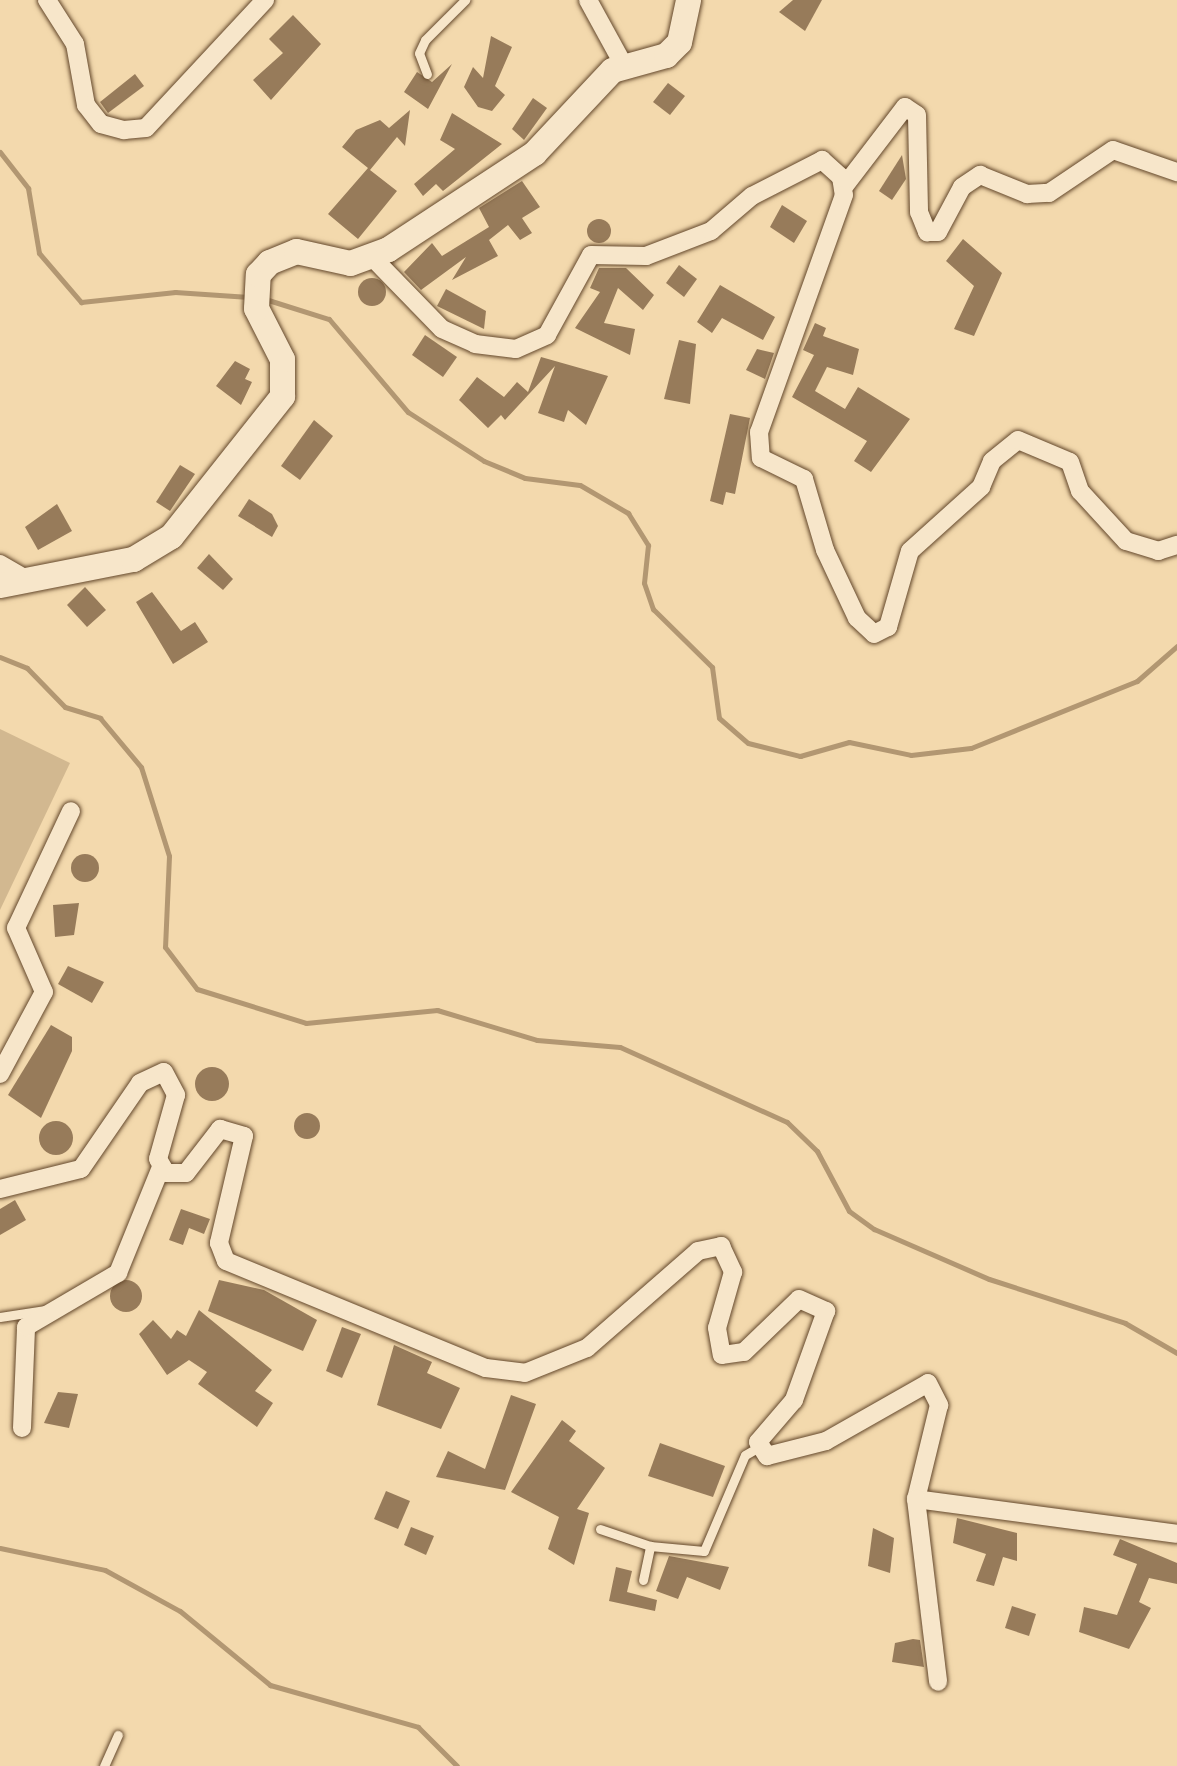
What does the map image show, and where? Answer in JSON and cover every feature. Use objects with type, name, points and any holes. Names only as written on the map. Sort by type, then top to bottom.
[{"type":"main road","points":[[0,585],[134,558],[200,506],[282,396],[282,359],[256,300],[258,274],[282,252],[350,262],[372,256],[534,153],[623,64],[666,55],[679,42],[688,0]]},
{"type":"street","points":[[48,0],[74,44],[86,105],[101,124],[124,130],[146,128],[265,0]]},
{"type":"street","points":[[588,0],[623,64]]},
{"type":"street","points":[[1177,172],[1113,150],[1049,193],[1027,194],[980,175],[962,187],[938,232],[927,232],[919,212],[917,115],[906,108],[843,188],[759,432],[762,458],[804,478],[825,550],[857,618],[874,634],[888,628],[910,552],[981,487],[992,461],[1018,440],[1070,462],[1080,491],[1126,540],[1158,551],[1177,545]]},
{"type":"street","points":[[372,256],[442,328],[475,344],[516,349],[547,335],[591,256],[646,256],[711,231],[752,196],[822,160],[843,188]]},
{"type":"street","points":[[0,564],[30,582]]},
{"type":"street","points":[[0,1074],[44,992],[16,928],[71,811]]},
{"type":"street","points":[[0,1189],[80,1169],[140,1083],[164,1072],[176,1095],[161,1167],[118,1274],[48,1310],[26,1327],[19,1359],[22,1428]]},
{"type":"street","points":[[161,1167],[186,1173],[220,1129],[234,1128],[244,1149],[219,1243],[226,1261],[486,1368],[525,1373],[559,1365],[698,1251],[720,1246],[733,1272],[716,1328],[722,1354],[744,1352],[799,1299],[826,1311],[813,1362],[752,1451],[780,1458],[826,1441],[928,1383],[939,1405],[916,1499],[938,1682]]},
{"type":"street","points":[[916,1499],[1177,1534]]},
{"type":"lane","points":[[427,74],[419,53],[425,40],[465,0]]},
{"type":"lane","points":[[0,1317],[48,1310]]},
{"type":"lane","points":[[600,1529],[650,1546],[704,1551],[752,1451]]},
{"type":"lane","points":[[643,1580],[650,1546]]},
{"type":"lane","points":[[104,1766],[118,1735]]},
{"type":"shaded area","points":[[0,729],[70,763],[0,910]]},
{"type":"building","points":[[793,0],[822,0],[805,31],[779,12]]},
{"type":"building","points":[[293,15],[321,44],[271,100],[253,80],[283,53],[269,39]]},
{"type":"building","points":[[491,36],[512,47],[495,86],[505,95],[492,111],[478,107],[464,87],[473,67],[483,78]]},
{"type":"building","points":[[452,64],[428,109],[404,92],[417,72],[432,82]]},
{"type":"building","points":[[135,74],[144,86],[108,113],[100,102]]},
{"type":"building","points":[[668,83],[685,96],[670,115],[653,102]]},
{"type":"building","points":[[533,98],[547,108],[524,140],[512,129]]},
{"type":"building","points":[[410,110],[405,146],[397,137],[370,170],[397,191],[358,239],[328,214],[368,168],[342,147],[356,130],[380,120],[389,128]]},
{"type":"building","points":[[452,113],[502,144],[443,191],[436,184],[423,196],[414,184],[455,149],[440,140]]},
{"type":"building","points":[[902,155],[906,179],[892,200],[879,191]]},
{"type":"building","points":[[522,181],[540,207],[522,218],[532,233],[520,240],[508,225],[489,240],[498,256],[452,280],[466,257],[421,290],[404,272],[432,243],[442,256],[489,227],[479,208]]},
{"type":"building","points":[[782,205],[807,221],[794,243],[770,227]]},
{"type":"building","points":[[599,219],[611,231],[599,243],[587,231]]},
{"type":"building","points":[[963,239],[1002,273],[974,336],[954,329],[974,286],[946,261]]},
{"type":"building","points":[[679,265],[697,279],[684,297],[666,283]]},
{"type":"building","points":[[599,268],[626,268],[654,295],[643,310],[618,288],[604,323],[635,329],[630,355],[575,328],[600,292],[590,288]]},
{"type":"building","points":[[372,278],[382,282],[386,292],[382,302],[372,306],[362,302],[358,292],[362,282]]},
{"type":"building","points":[[720,285],[775,317],[763,340],[722,318],[712,333],[697,322]]},
{"type":"building","points":[[446,289],[486,311],[484,329],[437,306]]},
{"type":"building","points":[[815,323],[826,328],[823,336],[859,349],[853,375],[827,367],[815,391],[845,409],[858,387],[910,419],[871,472],[854,461],[867,441],[792,397],[814,355],[803,350]]},
{"type":"building","points":[[425,335],[457,357],[443,377],[412,355]]},
{"type":"building","points":[[679,340],[696,344],[690,404],[664,399]]},
{"type":"building","points":[[757,349],[774,353],[765,379],[746,370]]},
{"type":"building","points":[[541,357],[608,376],[586,425],[568,410],[564,422],[538,413],[555,366],[505,420],[501,415],[488,428],[459,400],[477,377],[504,397],[517,382],[528,392]]},
{"type":"building","points":[[235,361],[250,369],[245,379],[252,382],[241,405],[216,386]]},
{"type":"building","points":[[730,414],[750,418],[735,494],[726,492],[723,505],[710,501]]},
{"type":"building","points":[[314,420],[333,436],[300,480],[281,466]]},
{"type":"building","points":[[180,465],[195,474],[170,511],[156,502]]},
{"type":"building","points":[[249,499],[272,514],[278,526],[272,537],[238,516]]},
{"type":"building","points":[[57,504],[72,531],[38,550],[25,527]]},
{"type":"building","points":[[209,554],[233,579],[223,590],[197,568]]},
{"type":"building","points":[[85,587],[106,610],[87,627],[67,605]]},
{"type":"building","points":[[152,592],[181,631],[195,622],[208,642],[173,664],[136,602]]},
{"type":"building","points":[[85,854],[95,858],[99,868],[95,878],[85,882],[75,878],[71,868],[75,858]]},
{"type":"building","points":[[79,903],[74,935],[55,937],[53,905]]},
{"type":"building","points":[[68,966],[104,982],[92,1003],[58,984]]},
{"type":"building","points":[[51,1025],[72,1037],[72,1051],[41,1118],[8,1095]]},
{"type":"building","points":[[212,1067],[224,1072],[229,1084],[224,1096],[212,1101],[200,1096],[195,1084],[200,1072]]},
{"type":"building","points":[[307,1113],[316,1117],[320,1126],[316,1135],[307,1139],[298,1135],[294,1126],[298,1117]]},
{"type":"building","points":[[56,1121],[68,1126],[73,1138],[68,1150],[56,1155],[44,1150],[39,1138],[44,1126]]},
{"type":"building","points":[[15,1200],[26,1220],[0,1235],[0,1209]]},
{"type":"building","points":[[181,1209],[210,1219],[204,1234],[189,1228],[183,1245],[169,1240]]},
{"type":"building","points":[[126,1280],[137,1285],[142,1296],[137,1307],[126,1312],[115,1307],[110,1296],[115,1285]]},
{"type":"building","points":[[219,1280],[264,1290],[317,1320],[303,1351],[208,1311]]},
{"type":"building","points":[[199,1310],[272,1370],[255,1391],[273,1403],[257,1427],[198,1384],[207,1372],[189,1360],[167,1375],[139,1334],[153,1320],[171,1339],[177,1330],[186,1336]]},
{"type":"building","points":[[342,1327],[361,1334],[342,1378],[326,1371]]},
{"type":"building","points":[[394,1345],[432,1362],[427,1373],[460,1388],[441,1429],[377,1405]]},
{"type":"building","points":[[58,1392],[78,1394],[69,1428],[44,1423]]},
{"type":"building","points":[[511,1395],[536,1404],[505,1490],[436,1477],[448,1451],[485,1469]]},
{"type":"building","points":[[562,1420],[576,1431],[569,1441],[605,1468],[577,1509],[589,1513],[574,1565],[548,1549],[559,1517],[511,1492]]},
{"type":"building","points":[[660,1443],[725,1466],[713,1497],[648,1476]]},
{"type":"building","points":[[386,1491],[410,1501],[398,1529],[374,1519]]},
{"type":"building","points":[[957,1518],[1017,1533],[1017,1561],[1003,1557],[994,1586],[976,1581],[986,1554],[953,1543]]},
{"type":"building","points":[[411,1527],[434,1536],[426,1555],[404,1545]]},
{"type":"building","points":[[873,1528],[894,1538],[890,1573],[868,1566]]},
{"type":"building","points":[[1120,1539],[1177,1563],[1177,1584],[1149,1578],[1139,1602],[1151,1608],[1129,1649],[1079,1632],[1084,1607],[1117,1615],[1137,1564],[1113,1555]]},
{"type":"building","points":[[669,1556],[729,1567],[720,1590],[687,1577],[678,1599],[656,1591]]},
{"type":"building","points":[[616,1567],[632,1571],[627,1592],[657,1600],[655,1611],[609,1601]]},
{"type":"building","points":[[1012,1606],[1036,1614],[1029,1636],[1005,1628]]},
{"type":"building","points":[[920,1640],[924,1667],[892,1662],[895,1643]]},
{"type":"waterway","points":[[0,152],[28,188],[39,253],[81,302],[175,292],[249,297]]},
{"type":"waterway","points":[[265,299],[329,319],[408,412],[484,461],[525,478],[580,485],[628,513],[648,545],[644,583],[653,609],[712,667],[719,718],[748,743],[800,756],[849,742],[911,755],[971,748],[1137,681],[1177,646]]},
{"type":"waterway","points":[[0,657],[27,668],[65,707],[100,718],[141,767],[169,856],[165,947],[197,989],[306,1023],[437,1010],[537,1040],[620,1047],[787,1122],[817,1151],[849,1211],[874,1229],[989,1279],[1125,1323],[1177,1353]]},
{"type":"waterway","points":[[0,1548],[105,1570],[180,1611],[270,1685],[418,1727],[457,1766]]}]
